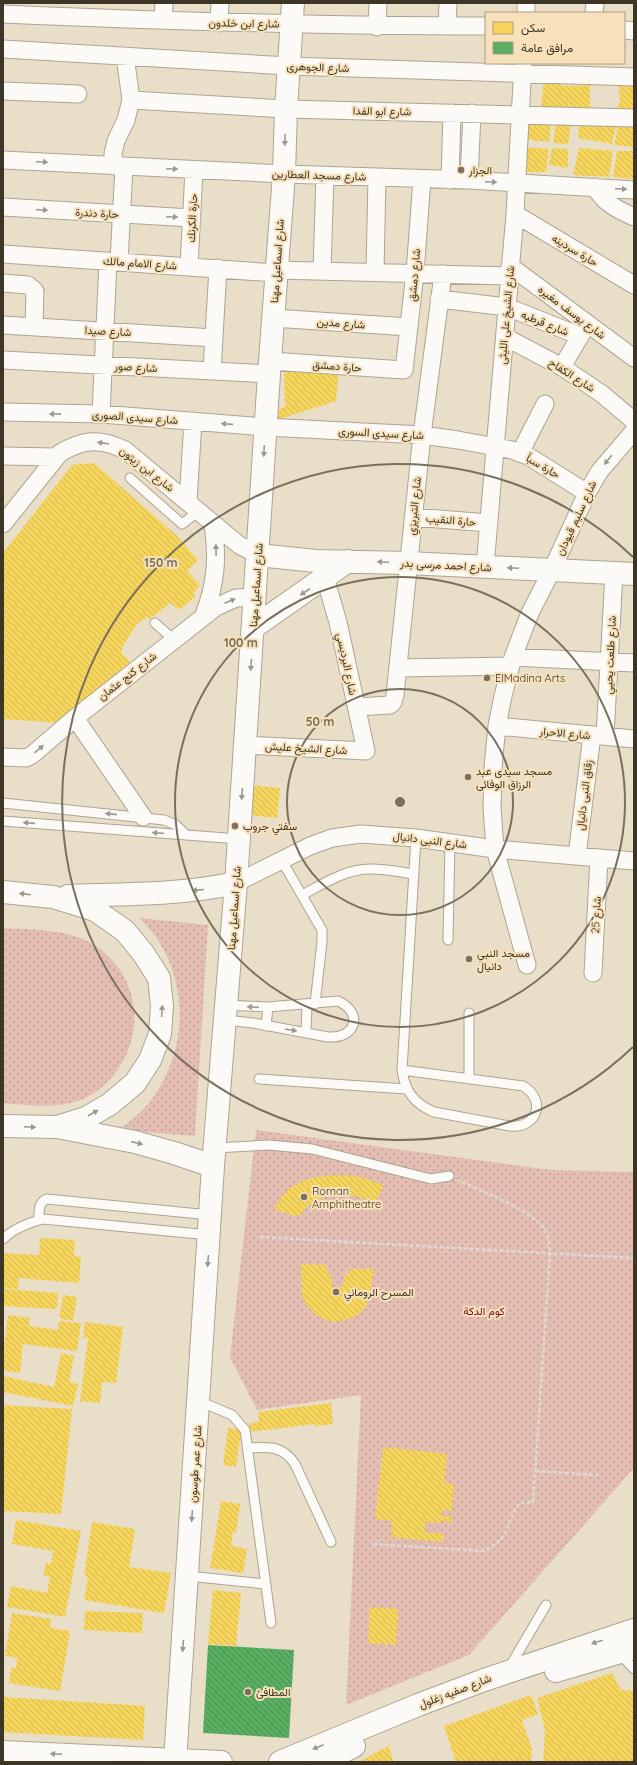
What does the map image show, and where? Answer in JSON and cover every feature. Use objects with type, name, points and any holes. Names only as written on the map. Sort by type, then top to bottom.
[{"type":"main road","name":"شارع اسماعيل مهنا","points":[[214,1157],[246,745],[269,367],[284,174],[286,109],[292,14]]},
{"type":"main road","name":"شارع احمد مرسى بدر","points":[[258,555],[316,561],[408,563],[624,573]]},
{"type":"main road","points":[[254,627],[348,561]]},
{"type":"main road","points":[[3,892],[53,897],[171,892],[208,889],[236,883]]},
{"type":"main road","points":[[53,897],[95,910],[125,931],[143,953],[159,978],[162,1006],[160,1034],[150,1060],[135,1083],[110,1104],[86,1118],[57,1127]]},
{"type":"main road","points":[[4,1127],[57,1127],[135,1142],[174,1153],[214,1157]]},
{"type":"main road","name":"شارع عمر طوسون","points":[[175,1761],[214,1157]]},
{"type":"main road","name":"شارع صفيه زغلول","points":[[323,1762],[364,1740],[512,1677],[634,1630]]},
{"type":"main road","name":"شارع صفيه زغلول","points":[[280,1762],[418,1705],[512,1677],[627,1650]]},
{"type":"main road","points":[[3,1752],[221,1762]]},
{"type":"street","points":[[163,20],[164,3]]},
{"type":"street","points":[[219,23],[220,3]]},
{"type":"street","points":[[377,27],[378,3]]},
{"type":"street","points":[[447,26],[448,3]]},
{"type":"street","name":"شارع ابن خلدون","points":[[3,14],[50,9],[108,10],[163,20],[219,23],[292,14],[377,27],[485,26]]},
{"type":"street","name":"شارع الجوهرى","points":[[3,49],[289,66],[523,68],[634,78]]},
{"type":"street","points":[[85,442],[104,365],[105,331],[122,214],[119,166],[113,153],[116,141],[126,120],[131,100],[125,56]]},
{"type":"street","name":"شارع الشيخ على الليثى","points":[[485,567],[515,214],[523,68]]},
{"type":"street","points":[[3,91],[78,94]]},
{"type":"street","name":"شارع ابو الفدا","points":[[131,100],[286,109],[634,118]]},
{"type":"street","points":[[450,180],[452,113]]},
{"type":"street","points":[[469,180],[472,113]]},
{"type":"street","name":"شارع مسجد العطارين","points":[[3,160],[325,176],[469,180],[634,190]]},
{"type":"street","name":"حارة الكرنك","points":[[189,267],[194,170]]},
{"type":"street","points":[[322,271],[325,176]]},
{"type":"street","points":[[375,272],[377,178]]},
{"type":"street","name":"شارع دمشق","points":[[404,370],[415,273],[422,179]]},
{"type":"street","points":[[595,187],[599,195],[611,206],[634,217]]},
{"type":"street","name":"حارة دندرة","points":[[3,208],[192,218]]},
{"type":"street","name":"حارة سردينه","points":[[515,214],[634,285]]},
{"type":"street","name":"شارع الامام مالك","points":[[3,254],[189,267],[276,271],[443,274],[510,271]]},
{"type":"street","points":[[212,371],[218,268]]},
{"type":"street","name":"شارع يوسف مغيره","points":[[510,271],[584,330],[634,358]]},
{"type":"street","name":"شارع التبريزي","points":[[357,707],[390,705],[393,702],[395,695],[422,435],[443,274]]},
{"type":"street","points":[[3,283],[28,285],[35,291],[34,326]]},
{"type":"street","name":"شارع قرطبه","points":[[439,299],[507,307],[584,330]]},
{"type":"street","name":"شارع مدين","points":[[273,318],[409,327]]},
{"type":"street","name":"شارع صيدا","points":[[3,325],[214,338]]},
{"type":"street","points":[[562,367],[584,330]]},
{"type":"street","name":"شارع الكفاح","points":[[505,337],[562,367],[602,394],[634,421]]},
{"type":"street","name":"شارع صور","points":[[3,360],[212,371],[269,367]]},
{"type":"street","name":"حارة دمشق","points":[[269,367],[404,370]]},
{"type":"street","points":[[520,453],[545,404]]},
{"type":"street","name":"شارع سيدى الصورى","points":[[3,412],[93,414],[266,427]]},
{"type":"street","points":[[193,421],[193,506]]},
{"type":"street","name":"شارع سيدى السورى","points":[[266,427],[422,435],[495,447]]},
{"type":"street","name":"شارع سليم قيودان","points":[[527,965],[495,848],[492,801],[493,767],[497,726],[512,662],[530,613],[552,570],[587,493],[599,472],[634,431]]},
{"type":"street","name":"شارع ابن زيتون","points":[[3,524],[56,457],[72,446],[85,442],[99,441],[112,444],[125,450],[239,545],[258,555]]},
{"type":"street","name":"حارة سبأ","points":[[495,447],[528,456],[587,493]]},
{"type":"street","points":[[3,456],[56,457]]},
{"type":"street","name":"حارة النقيب","points":[[413,517],[489,524]]},
{"type":"street","points":[[204,615],[212,593],[216,570],[217,547],[213,524]]},
{"type":"street","name":"شارع طلعت يحيي","points":[[598,736],[624,573]]},
{"type":"street","name":"شارع البرديسي","points":[[325,578],[338,622],[366,751]]},
{"type":"street","name":"شارع كنج عثمان","points":[[3,757],[26,758],[32,755],[75,718],[204,615],[216,607],[236,598],[255,597]]},
{"type":"street","points":[[398,668],[512,662],[634,663]]},
{"type":"street","points":[[75,718],[143,817]]},
{"type":"street","name":"شارع الاحرار","points":[[497,726],[634,739]]},
{"type":"street","name":"زقاق النبى دانيال","points":[[577,856],[598,736]]},
{"type":"street","name":"شارع الشيخ عليش","points":[[246,745],[366,751]]},
{"type":"street","name":"شارع النبى دانيال","points":[[236,883],[310,846],[332,838],[361,834],[416,838],[495,848],[634,861]]},
{"type":"street","name":"شارع 25","points":[[593,973],[599,858]]},
{"type":"lane","points":[[130,478],[182,524],[193,506]]},
{"type":"lane","points":[[155,623],[174,639]]},
{"type":"lane","points":[[3,803],[143,817],[170,822],[186,835]]},
{"type":"lane","points":[[3,821],[239,839]]},
{"type":"lane","points":[[402,1070],[523,1086],[530,1090],[535,1097],[537,1104],[536,1113],[532,1120],[526,1124],[510,1126],[434,1112],[423,1107],[413,1099],[406,1089],[402,1070],[416,838]]},
{"type":"lane","points":[[448,940],[450,842]]},
{"type":"lane","points":[[282,861],[320,924],[322,936],[306,1033]]},
{"type":"lane","points":[[302,895],[341,875],[355,871],[368,869],[414,874]]},
{"type":"lane","points":[[338,1001],[348,1005],[353,1014],[353,1024],[348,1033],[338,1038],[266,1026],[226,1012],[338,1001]]},
{"type":"lane","points":[[266,1026],[268,1007]]},
{"type":"lane","points":[[469,1013],[469,1079]]},
{"type":"lane","points":[[259,1079],[406,1089]]},
{"type":"lane","points":[[214,1157],[288,1146],[312,1149],[431,1179],[449,1176]]},
{"type":"lane","points":[[39,1220],[40,1204],[47,1198],[210,1225]]},
{"type":"lane","points":[[3,1239],[25,1224],[43,1219],[210,1225]]},
{"type":"lane","points":[[199,1400],[232,1415],[239,1421],[245,1430],[271,1623]]},
{"type":"lane","points":[[248,1448],[270,1447],[281,1450],[289,1456],[295,1464],[332,1542]]},
{"type":"lane","points":[[188,1576],[265,1584]]},
{"type":"lane","points":[[512,1677],[546,1605]]},
{"type":"lane","points":[[627,1650],[634,1669]]},
{"type":"path","points":[[373,1544],[484,1551],[495,1546],[504,1536],[514,1509],[520,1503],[533,1502],[550,1253],[546,1232],[530,1216],[449,1176]]},
{"type":"path","points":[[260,1237],[634,1258]]},
{"type":"path","points":[[535,1471],[598,1475]]},
{"type":"green space","points":[[140,918],[208,925],[195,1136],[119,1130],[144,1108],[156,1093],[166,1075],[178,1038],[180,1018],[179,998],[175,979],[168,960],[155,936]]},
{"type":"green space","points":[[3,928],[50,931],[73,935],[84,939],[110,958],[122,973],[130,989],[134,1007],[134,1025],[131,1043],[123,1061],[112,1077],[101,1088],[88,1097],[78,1101],[50,1106],[3,1103]]},
{"type":"green space","name":"كوم الدكة","points":[[256,1130],[551,1170],[634,1172],[634,1468],[469,1655],[346,1705],[361,1395],[257,1410],[230,1357]]},
{"type":"building: سكن","points":[[544,80],[566,86],[590,85],[590,112],[571,112],[568,98],[570,116],[541,109]]},
{"type":"building: سكن","points":[[618,82],[634,82],[634,116],[615,112],[620,102]]},
{"type":"building: سكن","points":[[524,120],[551,121],[549,142],[522,139]]},
{"type":"building: سكن","points":[[556,121],[571,124],[568,144],[553,143]]},
{"type":"building: سكن","points":[[579,123],[616,125],[612,144],[578,138]]},
{"type":"building: سكن","points":[[619,123],[634,124],[634,147],[614,145]]},
{"type":"building: سكن","points":[[522,147],[549,149],[546,172],[520,172]]},
{"type":"building: سكن","points":[[552,148],[568,149],[568,168],[549,165]]},
{"type":"building: سكن","points":[[579,148],[613,151],[609,177],[573,175]]},
{"type":"building: سكن","points":[[617,151],[634,151],[634,179],[613,177]]},
{"type":"building: سكن","points":[[288,368],[339,370],[336,401],[277,420],[278,411],[285,406],[284,374]]},
{"type":"building: سكن","points":[[94,463],[178,537],[198,560],[187,571],[200,585],[193,593],[196,596],[179,610],[170,603],[150,619],[147,617],[137,624],[124,644],[121,652],[130,662],[62,723],[3,719],[3,553],[72,465]]},
{"type":"building: سكن","points":[[248,785],[280,788],[277,818],[245,815]]},
{"type":"building: سكن","name":"Roman Amphitheatre","points":[[342,1175],[361,1177],[384,1185],[375,1203],[356,1196],[342,1194],[327,1196],[317,1200],[305,1208],[298,1217],[274,1209],[281,1197],[290,1188],[305,1180],[322,1176]]},
{"type":"building: سكن","points":[[40,1238],[75,1240],[74,1256],[81,1257],[79,1283],[19,1278],[18,1289],[3,1288],[3,1253],[39,1255]]},
{"type":"building: سكن","name":"المسرح الروماني","points":[[301,1264],[327,1265],[327,1273],[331,1274],[332,1286],[337,1289],[343,1285],[345,1273],[350,1274],[350,1269],[374,1269],[369,1300],[364,1309],[356,1316],[336,1322],[324,1320],[315,1314],[307,1306],[302,1296]]},
{"type":"building: سكن","points":[[4,1289],[58,1293],[57,1309],[3,1306]]},
{"type":"building: سكن","points":[[63,1295],[77,1297],[73,1321],[59,1318]]},
{"type":"building: سكن","points":[[8,1315],[30,1318],[29,1326],[58,1330],[59,1321],[81,1323],[77,1351],[23,1344],[20,1373],[3,1370],[3,1354]]},
{"type":"building: سكن","points":[[85,1322],[123,1327],[116,1383],[102,1382],[100,1403],[80,1401],[88,1338],[83,1338]]},
{"type":"building: سكن","points":[[61,1353],[74,1356],[69,1382],[78,1384],[73,1406],[3,1392],[3,1376],[54,1387]]},
{"type":"building: سكن","points":[[331,1403],[333,1424],[315,1426],[315,1424],[250,1432],[249,1423],[259,1422],[258,1412]]},
{"type":"building: سكن","points":[[3,1405],[72,1409],[61,1514],[3,1511]]},
{"type":"building: سكن","points":[[228,1428],[241,1430],[236,1467],[223,1465]]},
{"type":"building: سكن","points":[[383,1447],[447,1454],[444,1483],[454,1484],[452,1511],[442,1510],[441,1516],[453,1517],[452,1522],[426,1522],[425,1532],[444,1534],[443,1542],[391,1537],[392,1521],[375,1519]]},
{"type":"building: سكن","points":[[221,1501],[240,1504],[236,1532],[233,1532],[231,1546],[247,1549],[243,1573],[210,1568]]},
{"type":"building: سكن","points":[[16,1520],[81,1531],[65,1617],[7,1607],[11,1586],[47,1593],[50,1577],[43,1575],[46,1563],[51,1564],[53,1551],[12,1544]]},
{"type":"building: سكن","points":[[92,1522],[135,1529],[129,1567],[171,1573],[164,1613],[84,1600],[88,1577],[84,1576]]},
{"type":"building: سكن","points":[[213,1590],[241,1593],[236,1646],[208,1644]]},
{"type":"building: سكن","points":[[370,1607],[398,1609],[396,1645],[368,1643]]},
{"type":"building: سكن","points":[[85,1611],[143,1613],[142,1633],[84,1630]]},
{"type":"building: سكن","points":[[12,1613],[51,1619],[50,1628],[70,1631],[60,1691],[9,1683],[11,1668],[16,1668],[17,1658],[5,1656]]},
{"type":"building: سكن","points":[[612,1673],[621,1690],[634,1691],[634,1762],[543,1762],[545,1730],[537,1698]]},
{"type":"building: سكن","points":[[531,1695],[538,1714],[522,1720],[532,1749],[531,1762],[456,1762],[444,1726]]},
{"type":"building: سكن","points":[[3,1697],[145,1706],[143,1740],[3,1732]]},
{"type":"building: سكن","points":[[389,1746],[393,1762],[358,1762]]},
{"type":"building: مرافق عامة","name":"المطافئ","points":[[208,1645],[294,1650],[289,1738],[203,1733]]},
{"type":"place","name":"الجزار","points":[[461,170]]},
{"type":"place","name":"ElMadina Arts","points":[[487,678]]},
{"type":"place","name":"مسجد سيدى عبد الرزاق الوفائى","points":[[468,777]]},
{"type":"place","name":"سفتي جروب","points":[[235,826]]},
{"type":"place","name":"مسجد النبي دانيال","points":[[469,959]]},
{"type":"place","name":"Roman Amphitheatre","points":[[304,1197]]},
{"type":"place","name":"المسرح الروماني","points":[[336,1292]]},
{"type":"place","name":"المطافئ","points":[[248,1692]]}]
